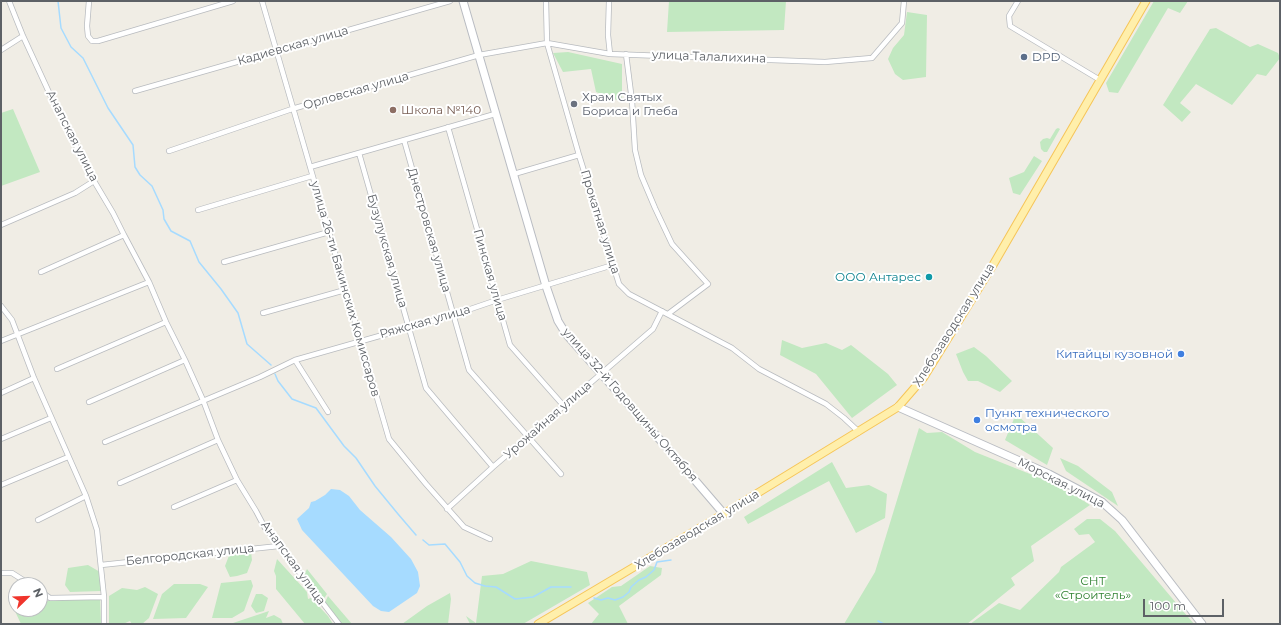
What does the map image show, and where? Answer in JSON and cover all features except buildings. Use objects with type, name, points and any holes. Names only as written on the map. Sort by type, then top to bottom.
[{"type":"main road","name":"улица 32-й Годовщины Октября","points":[[463,1],[546,286],[558,321],[566,334],[724,514]]},
{"type":"main road","name":"Хлебозаводская улица","points":[[538,624],[724,514],[898,407],[924,377],[993,265],[1146,1]]},
{"type":"main road","name":"Морская улица","points":[[898,407],[1049,474],[1102,502],[1122,520],[1202,624]]},
{"type":"street","name":"Анапская улица","points":[[9,1],[23,36],[53,101],[94,181],[113,213],[149,282],[166,322],[186,360],[218,440],[237,480],[256,510],[265,528],[339,624]]},
{"type":"street","points":[[89,1],[86,26],[88,36],[92,41],[105,40],[233,1]]},
{"type":"street","name":"улица 26-ти Бакинских Комиссаров","points":[[262,1],[292,109],[390,439],[447,509],[464,527],[490,539]]},
{"type":"street","name":"Кадиевская улица","points":[[136,91],[450,1]]},
{"type":"street","name":"Прокатная улица","points":[[546,1],[547,43],[579,155],[619,284],[629,294],[732,348],[759,369],[826,404],[859,432]]},
{"type":"street","points":[[609,1],[608,35],[610,54]]},
{"type":"street","name":"улица Талалихина","points":[[547,43],[610,54],[825,62],[872,58],[902,22],[904,1]]},
{"type":"street","points":[[1018,1],[1010,16],[1010,26],[1100,80]]},
{"type":"street","points":[[1,50],[23,36]]},
{"type":"street","name":"Орловская улица","points":[[169,151],[292,109],[478,55],[547,43]]},
{"type":"street","points":[[626,54],[632,101],[635,150],[641,175],[672,244],[708,284],[668,314]]},
{"type":"street","points":[[310,168],[495,114]]},
{"type":"street","name":"Пинская улица","points":[[448,127],[510,345],[563,406]]},
{"type":"street","name":"Днестровская улица","points":[[404,140],[469,370],[561,474]]},
{"type":"street","name":"Бузулукская улица","points":[[359,153],[426,388],[493,467]]},
{"type":"street","points":[[514,174],[579,155]]},
{"type":"street","points":[[198,210],[312,176]]},
{"type":"street","points":[[1,225],[75,193],[94,181]]},
{"type":"street","points":[[224,262],[329,232]]},
{"type":"street","points":[[41,272],[124,235]]},
{"type":"street","name":"Ряжская улица","points":[[203,400],[260,377],[295,360],[453,315],[613,265]]},
{"type":"street","points":[[1,342],[16,334],[149,282]]},
{"type":"street","points":[[263,312],[345,290]]},
{"type":"street","points":[[1,306],[12,320],[16,334],[34,378],[86,496],[97,530],[104,597],[104,624]]},
{"type":"street","name":"Урожайная улица","points":[[447,509],[493,467],[653,329],[662,311]]},
{"type":"street","points":[[57,369],[166,322]]},
{"type":"street","points":[[89,402],[186,360]]},
{"type":"street","points":[[295,360],[328,412]]},
{"type":"street","points":[[1,393],[34,378]]},
{"type":"street","points":[[105,442],[203,400]]},
{"type":"street","points":[[1,439],[52,418]]},
{"type":"street","points":[[120,483],[218,440]]},
{"type":"street","points":[[1,485],[68,457]]},
{"type":"street","points":[[174,507],[237,480]]},
{"type":"street","points":[[38,520],[86,496]]},
{"type":"street","name":"Белгородская улица","points":[[101,564],[279,546]]},
{"type":"street","points":[[1,573],[12,573],[18,577]]},
{"type":"street","points":[[48,597],[50,598],[104,597]]},
{"type":"green space","points":[[669,1],[786,1],[784,30],[667,32]]},
{"type":"green space","points":[[1154,1],[1188,1],[1180,13],[1168,8],[1118,93],[1109,92],[1106,83]]},
{"type":"green space","points":[[907,12],[927,15],[926,77],[903,80],[895,74],[888,59],[893,48],[904,35]]},
{"type":"green space","points":[[1216,28],[1250,47],[1258,44],[1278,53],[1280,58],[1266,76],[1257,74],[1232,105],[1196,84],[1180,103],[1191,112],[1182,122],[1163,105],[1210,29]]},
{"type":"green space","points":[[568,52],[622,64],[622,102],[596,92],[591,69],[563,72],[553,53]]},
{"type":"green space","points":[[13,109],[40,172],[1,186],[1,113]]},
{"type":"green space","points":[[1058,128],[1060,129],[1047,152],[1044,152],[1041,149],[1040,142],[1043,139],[1050,139]]},
{"type":"green space","points":[[1034,156],[1042,161],[1020,195],[1013,193],[1009,178],[1024,172]]},
{"type":"green space","points":[[782,340],[802,348],[826,343],[842,350],[851,345],[888,374],[897,385],[852,418],[816,374],[780,355]]},
{"type":"green space","points":[[974,347],[986,356],[1012,381],[1000,392],[978,381],[968,381],[956,354]]},
{"type":"green space","points":[[1016,414],[1053,448],[1047,465],[1005,440]]},
{"type":"green space","points":[[919,428],[927,433],[942,432],[975,452],[1050,482],[1090,505],[1031,546],[1034,561],[1011,578],[1015,585],[967,624],[844,624],[875,572]]},
{"type":"green space","points":[[1060,458],[1078,466],[1112,492],[1118,506],[1066,471]]},
{"type":"green space","points":[[832,462],[846,488],[869,485],[887,494],[885,518],[856,533],[829,481],[748,524],[744,517]]},
{"type":"green space","name":"СНТ «Строитель»","points":[[1087,519],[1100,519],[1115,531],[1194,624],[970,624],[999,603],[1020,610],[1059,572],[1061,567],[1095,542],[1089,534],[1079,535],[1074,529]]},
{"type":"green space","points":[[251,552],[252,560],[247,573],[230,577],[225,566],[230,553]]},
{"type":"green space","points":[[277,559],[307,592],[308,599],[311,598],[328,616],[333,624],[305,624],[276,589],[276,576],[274,571]]},
{"type":"green space","points":[[531,561],[587,572],[590,585],[523,624],[470,624],[466,616],[476,623],[482,576],[503,574]]},
{"type":"green space","points":[[88,565],[100,572],[101,591],[70,592],[65,585],[68,568]]},
{"type":"green space","points":[[650,566],[662,568],[661,575],[619,606],[628,624],[591,624],[599,614],[588,603],[612,587],[621,586]]},
{"type":"green space","points":[[307,569],[327,594],[323,600],[304,575]]},
{"type":"green space","points":[[251,580],[253,586],[244,611],[232,618],[212,618],[221,583]]},
{"type":"green space","points":[[174,584],[200,584],[208,587],[186,618],[153,619],[162,594]]},
{"type":"green space","points":[[145,587],[158,594],[149,618],[142,624],[132,624],[130,621],[123,624],[109,624],[109,596],[122,588],[137,590]]},
{"type":"green space","points":[[450,593],[451,599],[448,624],[402,624],[427,606]]},
{"type":"green space","points":[[256,594],[262,594],[268,598],[264,611],[256,613],[251,606]]},
{"type":"green space","points":[[77,595],[100,596],[101,624],[21,624],[18,617],[48,617],[48,601],[54,601]]},
{"type":"green space","points":[[328,596],[352,624],[342,624],[325,602]]},
{"type":"green space","points":[[269,611],[266,618],[274,615],[281,619],[283,624],[230,624]]},
{"type":"water","points":[[331,489],[340,490],[349,496],[360,510],[391,537],[411,559],[418,572],[420,586],[417,593],[389,612],[381,611],[373,606],[302,530],[297,519],[309,508],[311,502],[325,495]]},
{"type":"waterway","points":[[58,1],[61,28],[71,47],[83,58],[108,108],[133,145],[135,167],[140,175],[152,186],[163,210],[164,219],[171,231],[190,241],[199,262],[238,313],[247,344],[271,365]]},
{"type":"waterway","points":[[275,374],[278,381],[292,399],[316,408],[344,446],[356,458],[375,486],[416,535]]},
{"type":"waterway","points":[[423,540],[429,545],[445,544],[460,562],[467,576],[475,583],[496,587],[515,599],[533,597],[551,587],[571,587]]},
{"type":"waterway","points":[[594,598],[601,600],[608,598],[615,600],[623,597],[639,580],[646,577],[654,570],[657,562],[671,560]]},
{"type":"waterway","points":[[878,621],[884,624]]},
{"type":"place","name":"DPD","points":[[1024,57]]},
{"type":"place","name":"Храм Святых Бориса и Глеба","points":[[574,104]]},
{"type":"place","name":"Школа №140","points":[[393,110]]},
{"type":"place","name":"ООО Антарес","points":[[929,277]]},
{"type":"place","name":"Китайцы кузовной","points":[[1181,354]]},
{"type":"place","name":"Пункт технического осмотра","points":[[977,420]]}]
